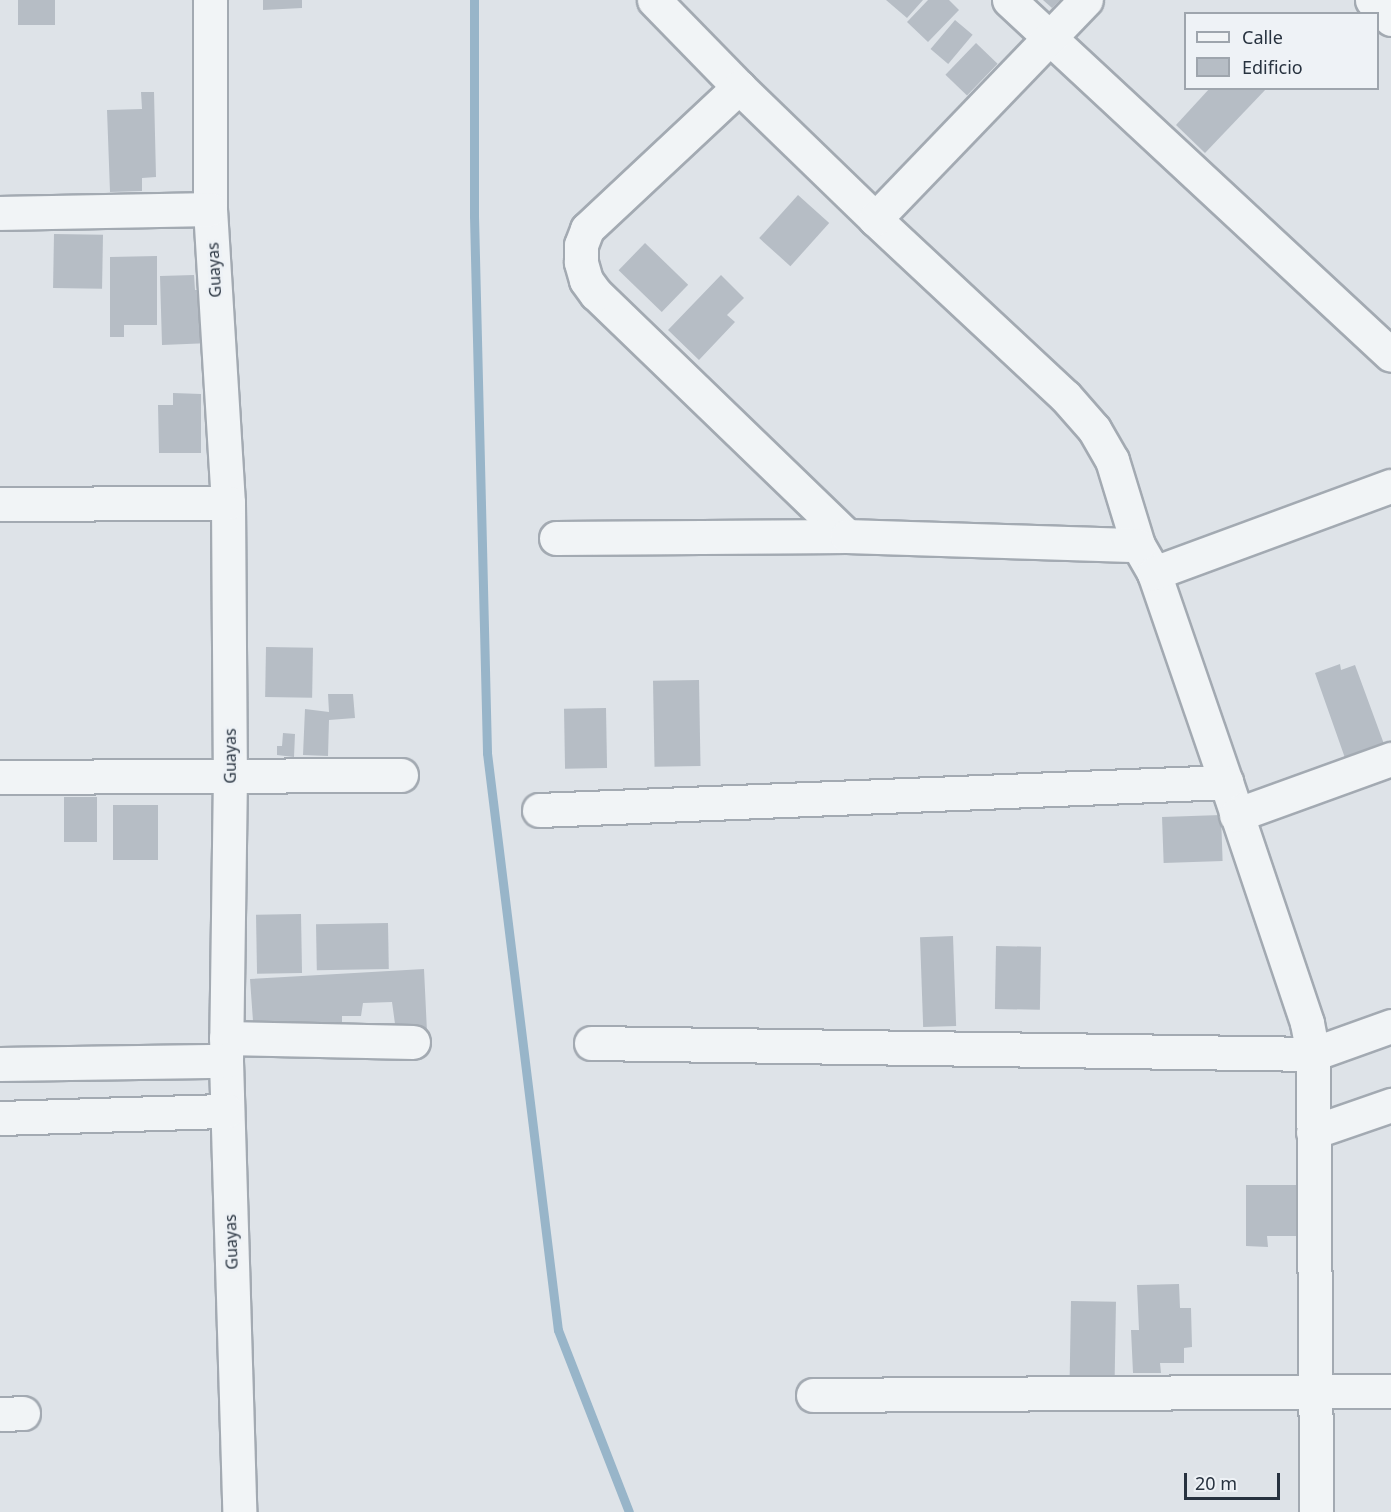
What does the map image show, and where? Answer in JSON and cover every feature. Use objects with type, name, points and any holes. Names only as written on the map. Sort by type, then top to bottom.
[{"type":"street","name":"Guayas","points":[[210,0],[210,209],[228,503],[230,774],[226,1050],[239,1512]]},
{"type":"street","points":[[654,0],[739,87],[875,219],[1065,396],[1094,429],[1112,460],[1226,783],[1307,1023],[1313,1054],[1313,1390],[1316,1512]]},
{"type":"street","points":[[1009,0],[1391,355]]},
{"type":"street","points":[[875,219],[1086,0]]},
{"type":"street","points":[[1372,0],[1391,19]]},
{"type":"street","points":[[739,87],[598,215],[581,245],[581,262],[586,280],[596,294],[847,536]]},
{"type":"street","points":[[0,213],[210,209]]},
{"type":"street","points":[[556,538],[847,536],[1146,559],[1391,486]]},
{"type":"street","points":[[0,504],[228,503]]},
{"type":"street","points":[[1236,815],[1391,759]]},
{"type":"street","points":[[0,777],[230,774],[401,775]]},
{"type":"street","points":[[539,810],[1226,783]]},
{"type":"street","points":[[591,1043],[1313,1054],[1391,1026]]},
{"type":"street","points":[[0,1064],[226,1050],[413,1042]]},
{"type":"street","points":[[1313,1132],[1391,1105]]},
{"type":"street","points":[[0,1118],[227,1111]]},
{"type":"street","points":[[813,1395],[1391,1391]]},
{"type":"building","points":[[18,0],[55,0],[55,25],[18,25]]},
{"type":"building","points":[[263,0],[302,0],[302,8],[263,10]]},
{"type":"building","points":[[886,0],[923,0],[907,18]]},
{"type":"building","points":[[928,0],[949,0],[959,10],[928,42],[907,22]]},
{"type":"building","points":[[1043,0],[1060,0],[1052,8]]},
{"type":"building","points":[[955,20],[973,35],[948,64],[931,49]]},
{"type":"building","points":[[976,43],[998,64],[967,95],[945,75]]},
{"type":"building","points":[[1208,90],[1265,90],[1205,153],[1176,125]]},
{"type":"building","points":[[141,92],[154,92],[156,177],[142,178],[142,191],[110,192],[107,110],[142,109]]},
{"type":"building","points":[[798,195],[829,223],[790,266],[759,238]]},
{"type":"building","points":[[54,234],[103,235],[102,289],[53,288]]},
{"type":"building","points":[[645,243],[688,285],[662,312],[619,270]]},
{"type":"building","points":[[157,256],[157,325],[124,325],[124,337],[110,337],[110,257]]},
{"type":"building","points":[[194,275],[195,290],[209,290],[211,343],[162,345],[160,276]]},
{"type":"building","points":[[721,275],[744,298],[727,315],[735,322],[699,360],[668,330]]},
{"type":"building","points":[[173,393],[201,394],[201,453],[159,453],[158,405],[173,405]]},
{"type":"building","points":[[266,647],[313,648],[312,698],[265,697]]},
{"type":"building","points":[[1340,664],[1341,670],[1355,665],[1384,744],[1345,758],[1315,673]]},
{"type":"building","points":[[699,680],[701,766],[655,767],[653,681]]},
{"type":"building","points":[[328,694],[353,694],[355,718],[329,720],[328,756],[303,755],[305,709],[329,712]]},
{"type":"building","points":[[606,708],[607,768],[565,769],[564,709]]},
{"type":"building","points":[[283,733],[295,734],[294,757],[277,755],[277,746],[282,746]]},
{"type":"building","points":[[64,797],[97,797],[97,842],[64,842]]},
{"type":"building","points":[[113,805],[158,805],[158,860],[113,860]]},
{"type":"building","points":[[1221,815],[1223,861],[1164,863],[1162,817]]},
{"type":"building","points":[[301,914],[302,973],[257,974],[256,915]]},
{"type":"building","points":[[388,923],[389,969],[317,970],[316,924]]},
{"type":"building","points":[[953,936],[956,1026],[923,1027],[920,937]]},
{"type":"building","points":[[996,946],[1041,947],[1040,1010],[995,1009]]},
{"type":"building","points":[[424,969],[427,1032],[396,1031],[392,1002],[363,1003],[361,1016],[342,1016],[342,1034],[258,1032],[253,1021],[250,979]]},
{"type":"building","points":[[1246,1185],[1300,1185],[1299,1236],[1267,1236],[1268,1247],[1246,1246]]},
{"type":"building","points":[[1179,1284],[1180,1308],[1191,1308],[1192,1347],[1184,1348],[1184,1363],[1160,1363],[1161,1373],[1133,1373],[1131,1330],[1139,1330],[1137,1285]]},
{"type":"building","points":[[1071,1301],[1116,1302],[1115,1381],[1070,1380]]},
{"type":"waterway","points":[[474,0],[474,216],[487,753],[558,1330],[629,1512]]}]
